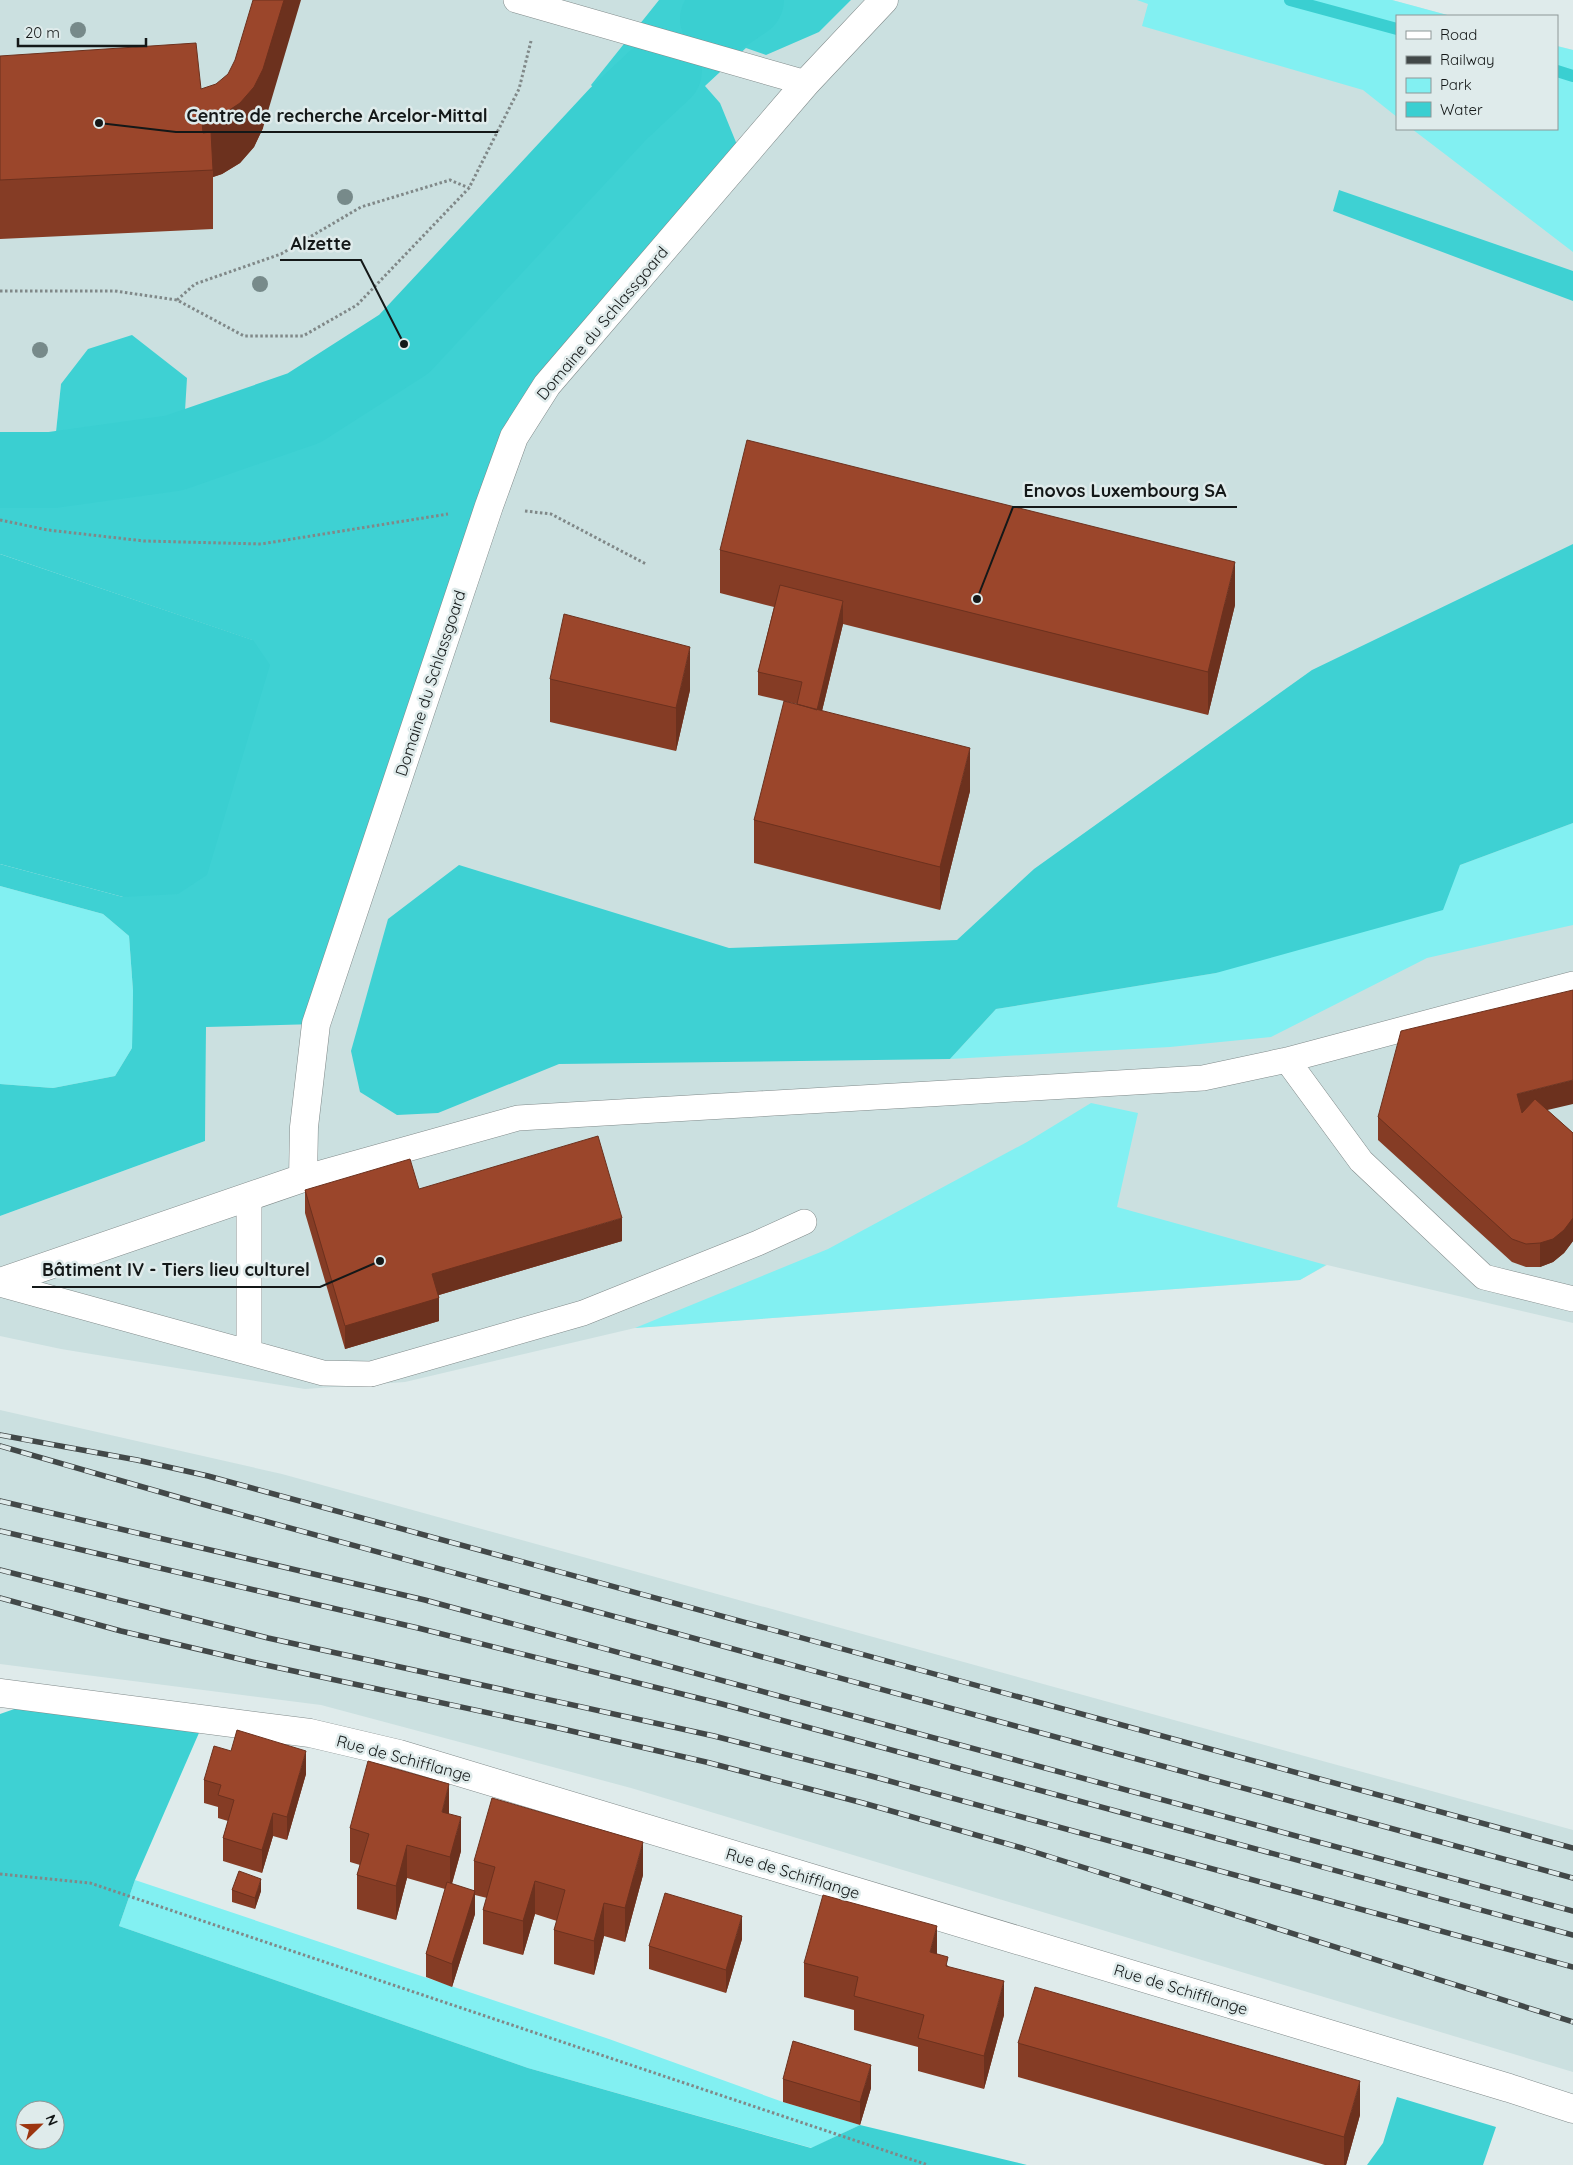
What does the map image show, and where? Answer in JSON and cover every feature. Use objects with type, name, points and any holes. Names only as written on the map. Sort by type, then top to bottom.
[{"type":"street","name":"Domaine du Schlassgoard","points":[[303,1178],[304,1127],[316,1024],[489,506],[514,437],[547,385],[806,83],[884,0]]},
{"type":"street","points":[[0,1283],[303,1178]]},
{"type":"street","name":"Rue de Schifflange","points":[[0,1694],[310,1733],[399,1754],[1499,2085],[1573,2109]]},
{"type":"lane","points":[[516,0],[806,83]]},
{"type":"lane","points":[[303,1178],[518,1118],[1203,1078],[1287,1060],[1573,984]]},
{"type":"lane","points":[[1287,1060],[1361,1161],[1484,1277],[1573,1299]]},
{"type":"lane","points":[[249,1197],[249,1351]]},
{"type":"lane","points":[[0,1283],[249,1351],[322,1373],[371,1374],[583,1313],[758,1244],[804,1222]]},
{"type":"path","points":[[0,291],[114,291],[177,300],[244,336],[303,336],[357,305],[469,188],[518,88],[540,7]]},
{"type":"path","points":[[177,300],[195,284],[281,254],[360,207],[450,180],[469,188]]},
{"type":"path","points":[[0,520],[48,530],[144,541],[261,544],[489,506],[551,514],[646,564]]},
{"type":"path","points":[[0,1874],[90,1884],[928,2165]]},
{"type":"shaded area","points":[[0,0],[659,0],[592,84],[618,114],[404,344],[304,408],[174,453],[185,411],[61,384],[52,470],[2,471],[0,460]]},
{"type":"shaded area","points":[[659,0],[851,0],[819,32],[766,55],[746,48],[705,86],[720,103],[742,157],[547,385],[316,1024],[206,1027],[205,1141],[0,1216],[0,1084],[53,1088],[115,1076],[132,1048],[133,991],[129,936],[103,914],[0,886],[0,864],[123,897],[252,640],[0,554],[0,460],[2,471],[52,470],[61,384],[88,349],[132,335],[187,378],[185,411],[174,453],[304,408],[404,344],[617,114],[591,85]]},
{"type":"shaded area","points":[[851,0],[1392,0],[1447,15],[1396,15],[1396,130],[1558,130],[1558,46],[1573,50],[1573,1323],[1327,1265],[1300,1280],[635,1328],[405,1382],[305,1389],[61,1349],[0,1336],[0,1216],[205,1141],[206,1027],[489,506],[720,103],[704,87],[746,48],[819,32]]},
{"type":"shaded area","points":[[1339,190],[1573,271],[1573,301],[1333,211]]},
{"type":"shaded area","points":[[1573,544],[1573,823],[1460,865],[1443,910],[1216,973],[996,1009],[950,1059],[559,1064],[438,1113],[397,1115],[360,1092],[351,1051],[388,919],[459,865],[729,948],[957,940],[1034,869],[1312,670]]},
{"type":"shaded area","points":[[0,1410],[282,1474],[1573,1830],[1573,2072],[631,1788],[321,1705],[0,1664]]},
{"type":"shaded area","points":[[43,1699],[205,1719],[135,1880],[119,1926],[528,2068],[811,2148],[860,2125],[1027,2165],[0,2165],[0,1714]]},
{"type":"shaded area","points":[[1397,2097],[1496,2127],[1483,2165],[1367,2165],[1383,2143]]},
{"type":"green space","points":[[1137,0],[1392,0],[1447,15],[1396,15],[1396,116],[1363,90],[1142,26],[1148,4]]},
{"type":"green space","points":[[1558,46],[1573,50],[1573,252],[1413,130],[1558,130]]},
{"type":"green space","points":[[1573,823],[1573,925],[1427,958],[1271,1037],[1170,1047],[950,1059],[996,1009],[1216,973],[1460,865]]},
{"type":"green space","points":[[0,886],[103,914],[129,936],[133,991],[132,1048],[115,1076],[53,1088],[0,1084]]},
{"type":"green space","points":[[1091,1103],[1138,1113],[1117,1207],[1326,1265],[1300,1280],[635,1328],[828,1249],[1027,1142]]},
{"type":"green space","points":[[135,1880],[609,2039],[783,2102],[860,2125],[812,2148],[528,2068],[119,1926]]},
{"type":"water","points":[[0,554],[253,640],[270,665],[207,875],[178,894],[123,897],[0,864]]},
{"type":"building","points":[[253,0],[284,0],[263,69],[254,87],[240,103],[222,115],[202,122],[203,133],[211,132],[213,170],[0,180],[0,56],[196,43],[201,89],[216,84],[228,74],[235,60]]},
{"type":"building","points":[[747,440],[1235,562],[1208,672],[720,550]]},
{"type":"building","points":[[780,585],[843,601],[817,710],[797,704],[802,682],[758,672]]},
{"type":"building","points":[[564,614],[690,647],[676,708],[550,679]]},
{"type":"building","points":[[784,701],[970,748],[940,867],[754,820]]},
{"type":"building","points":[[1573,990],[1573,1080],[1517,1094],[1522,1113],[1535,1099],[1573,1133],[1573,1218],[1564,1230],[1553,1239],[1540,1243],[1526,1244],[1512,1239],[1378,1117],[1401,1031]]},
{"type":"building","points":[[598,1136],[622,1218],[432,1274],[439,1298],[345,1326],[305,1190],[410,1159],[419,1189]]},
{"type":"building","points":[[237,1730],[306,1751],[287,1817],[273,1813],[262,1850],[223,1838],[234,1800],[218,1795],[221,1785],[204,1780],[214,1746],[231,1751]]},
{"type":"building","points":[[368,1761],[449,1784],[442,1812],[461,1817],[450,1857],[407,1845],[396,1886],[357,1875],[369,1834],[350,1828]]},
{"type":"building","points":[[492,1798],[643,1842],[625,1908],[604,1903],[594,1941],[554,1930],[565,1890],[535,1881],[523,1921],[483,1910],[495,1867],[474,1861]]},
{"type":"building","points":[[239,1871],[261,1879],[255,1898],[232,1890]]},
{"type":"building","points":[[447,1882],[475,1891],[452,1964],[426,1954]]},
{"type":"building","points":[[665,1893],[742,1916],[726,1970],[649,1946]]},
{"type":"building","points":[[823,1895],[937,1926],[930,1952],[948,1957],[946,1966],[1004,1981],[984,2056],[918,2038],[924,2015],[854,1996],[858,1977],[804,1963]]},
{"type":"building","points":[[1035,1987],[1360,2081],[1344,2137],[1018,2043]]},
{"type":"building","points":[[793,2041],[871,2065],[860,2102],[783,2079]]},
{"type":"waterway","points":[[718,19],[746,0]]},
{"type":"waterway","points":[[1290,0],[1396,29]]},
{"type":"waterway","points":[[0,470],[52,470],[174,453],[304,408],[404,344],[618,114],[664,71]]},
{"type":"waterway","points":[[1558,71],[1573,76]]},
{"type":"railway","points":[[0,1435],[137,1460],[208,1476],[1573,1848]]},
{"type":"railway","points":[[0,1446],[202,1504],[1573,1878]]},
{"type":"railway","points":[[0,1501],[425,1600],[1573,1911]]},
{"type":"railway","points":[[0,1531],[418,1628],[722,1704],[1573,1935]]},
{"type":"railway","points":[[0,1570],[268,1638],[714,1736],[871,1776],[1573,1967]]},
{"type":"railway","points":[[0,1598],[121,1631],[261,1664],[706,1762],[863,1803],[1022,1848],[1573,2022]]},
{"type":"place","name":"Centre de recherche Arcelor-Mittal","points":[[99,123]]},
{"type":"place","name":"Alzette","points":[[404,344]]},
{"type":"place","name":"Enovos Luxembourg SA","points":[[977,599]]},
{"type":"place","name":"Bâtiment IV - Tiers lieu culturel","points":[[380,1261]]}]
